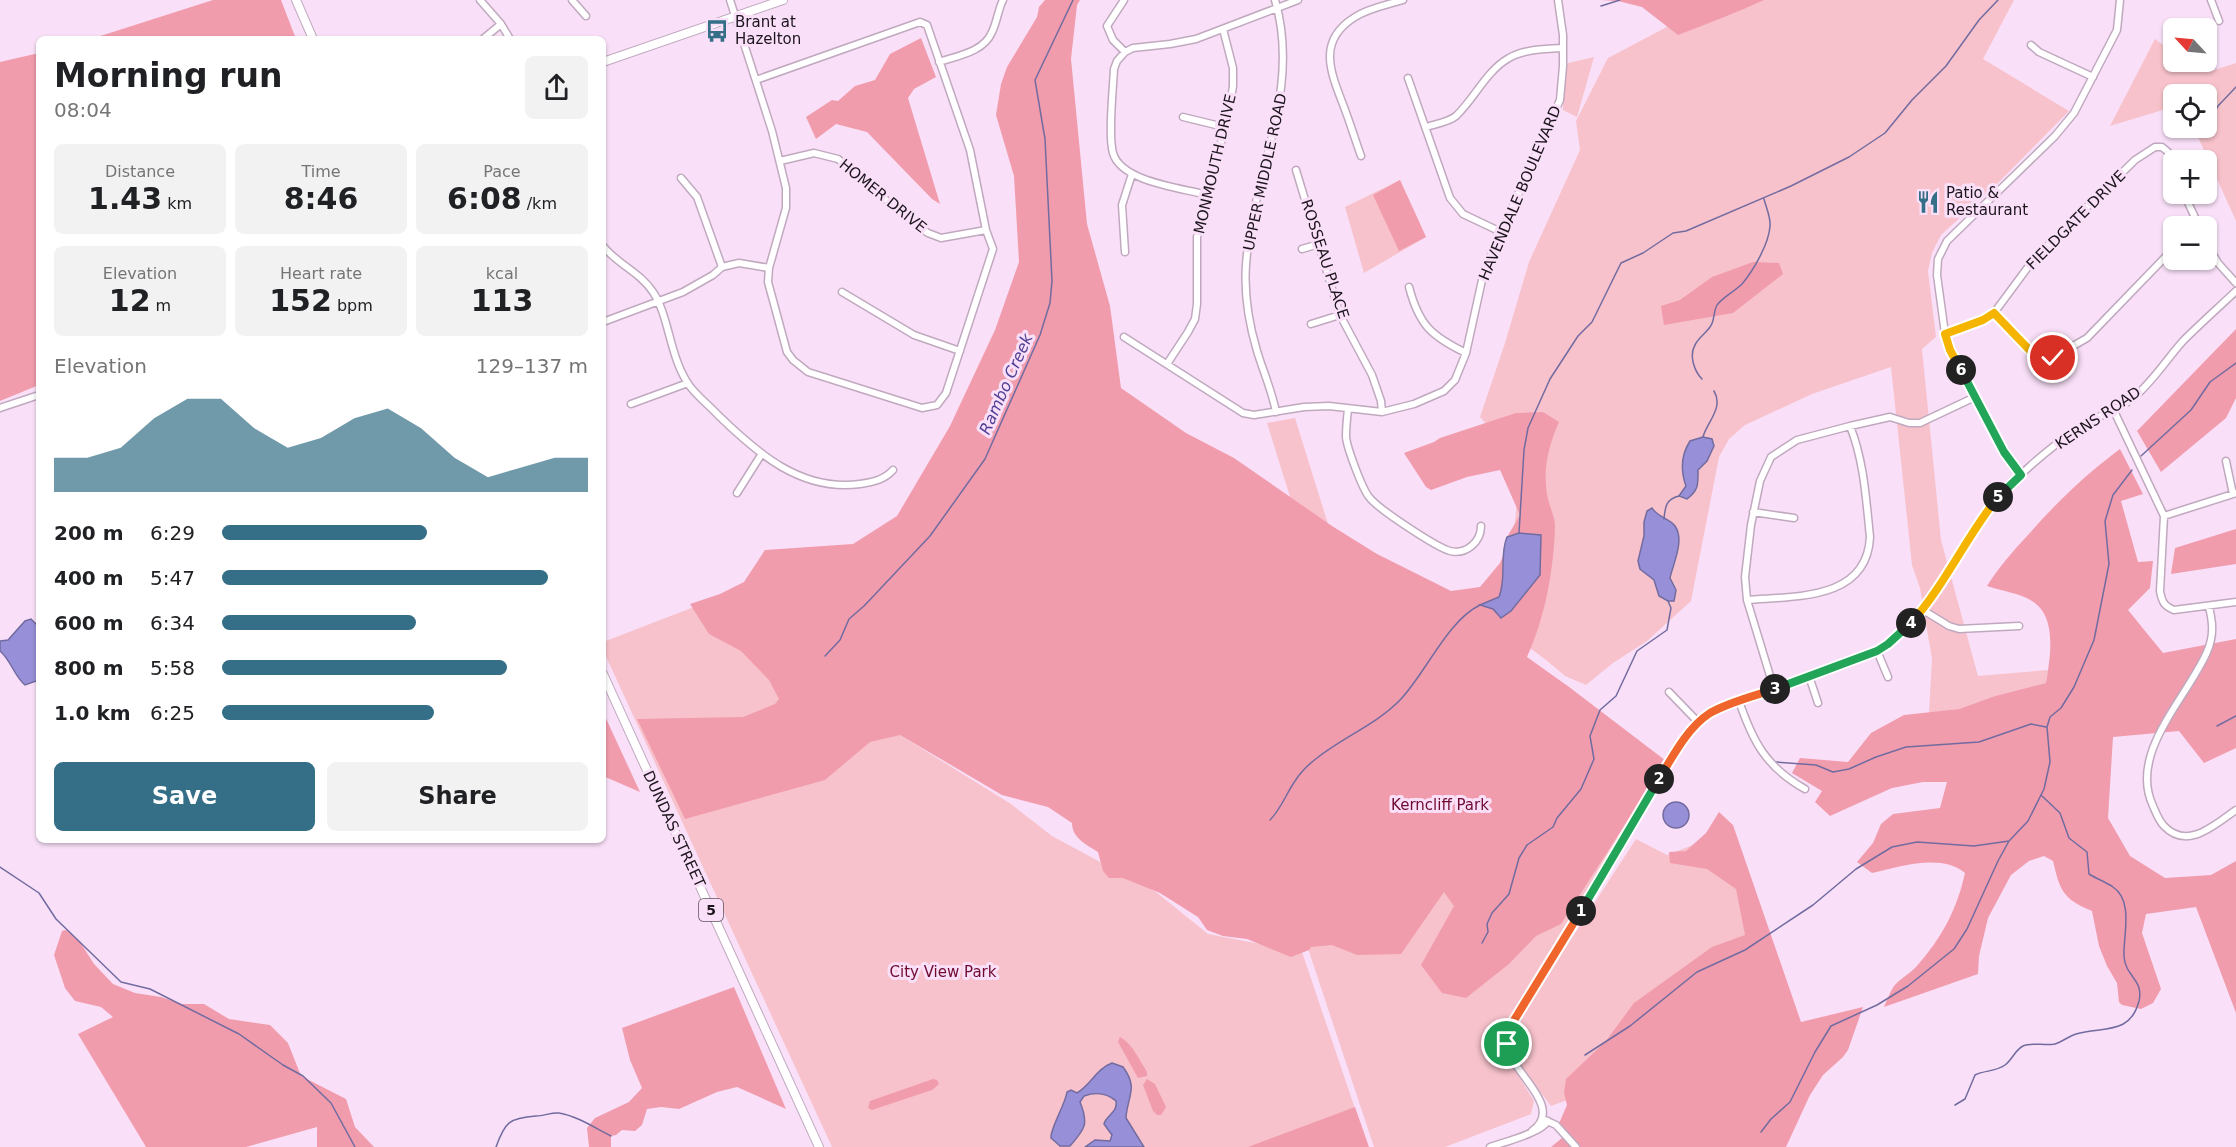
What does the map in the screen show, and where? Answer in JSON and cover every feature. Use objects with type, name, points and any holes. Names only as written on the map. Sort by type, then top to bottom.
[{"type":"main road","points":[[296,0],[312,36]]},
{"type":"main road","points":[[606,61],[783,0]]},
{"type":"main road","name":"DUNDAS STREET","points":[[606,681],[819,1147]]},
{"type":"street","points":[[480,0],[508,36]]},
{"type":"street","points":[[572,0],[586,16]]},
{"type":"street","points":[[730,0],[756,80],[786,188],[786,208],[769,268],[768,282],[787,352],[808,372],[922,408],[932,408],[946,393],[993,249],[986,230],[970,150],[927,25],[920,22],[756,80]]},
{"type":"street","points":[[939,62],[985,44],[993,30],[1003,0]]},
{"type":"street","points":[[1124,0],[1107,26],[1113,40],[1125,52]]},
{"type":"street","name":"UPPER MIDDLE ROAD","points":[[1275,0],[1278,8],[1283,57],[1282,97],[1254,213],[1246,268],[1248,309],[1253,336],[1276,412]]},
{"type":"street","points":[[1207,195],[1132,174],[1119,163],[1113,154],[1112,141],[1114,69],[1117,61],[1125,52],[1133,48],[1187,41],[1298,0]]},
{"type":"street","points":[[1360,156],[1330,68],[1331,44],[1341,29],[1355,17],[1366,11],[1403,0]]},
{"type":"street","name":"HAVENDALE BOULEVARD","points":[[1124,337],[1243,413],[1254,415],[1304,407],[1329,406],[1382,412],[1414,404],[1444,391],[1455,380],[1466,352],[1484,271],[1560,100],[1563,86],[1563,48],[1558,0]]},
{"type":"street","points":[[2021,475],[2004,452],[1950,350],[1945,334],[1936,275],[1941,250],[1966,222],[2067,123],[2117,30],[2120,0]]},
{"type":"street","points":[[2211,0],[2219,21]]},
{"type":"street","points":[[487,36],[501,24]]},
{"type":"street","name":"MONMOUTH DRIVE","points":[[1167,364],[1195,319],[1197,237],[1233,86],[1233,69],[1223,29]]},
{"type":"street","points":[[2031,45],[2039,52],[2093,77]]},
{"type":"street","points":[[1426,127],[1455,117],[1507,58],[1535,50],[1563,48]]},
{"type":"street","points":[[1408,78],[1450,198],[1462,214],[1501,232]]},
{"type":"street","points":[[1183,117],[1224,127]]},
{"type":"street","name":"FIELDGATE DRIVE","points":[[1945,334],[1983,320],[1994,313],[2034,259],[2135,160],[2156,147],[2163,147],[2166,150]]},
{"type":"street","name":"HOMER DRIVE","points":[[780,161],[814,153],[830,155],[838,159],[912,222],[928,233],[941,238],[986,230]]},
{"type":"street","name":"ROSSEAU PLACE","points":[[1296,170],[1340,315],[1372,375],[1381,401],[1382,412]]},
{"type":"street","points":[[1125,252],[1122,205],[1132,174]]},
{"type":"street","points":[[681,178],[697,196],[722,267]]},
{"type":"street","points":[[1302,249],[1319,244]]},
{"type":"street","points":[[606,249],[650,288],[658,302],[676,363],[688,383],[761,455],[801,476],[834,485],[849,486],[883,479],[893,470]]},
{"type":"street","points":[[1994,313],[2041,362],[2047,361],[2087,339],[2163,260]]},
{"type":"street","points":[[2217,261],[2236,283]]},
{"type":"street","points":[[606,321],[695,286],[722,267],[739,263],[769,268]]},
{"type":"street","points":[[1409,287],[1418,314],[1431,332],[1440,340],[1466,352]]},
{"type":"street","name":"KERNS ROAD","points":[[1545,1120],[1537,1096],[1509,1055],[1507,1037],[1518,1014],[1686,736],[1698,722],[1720,708],[1877,651],[1907,628],[1923,610],[1986,512],[2021,475],[2080,427],[2114,411],[2145,387],[2182,342],[2236,291]]},
{"type":"street","points":[[842,292],[914,335],[960,351]]},
{"type":"street","points":[[1311,324],[1340,315]]},
{"type":"street","points":[[631,404],[688,383]]},
{"type":"street","points":[[0,408],[36,396]]},
{"type":"street","points":[[1774,689],[1747,600],[1746,577],[1753,512],[1760,481],[1771,457],[1797,440],[1850,426],[1890,417],[1909,423],[1920,423],[1975,397]]},
{"type":"street","points":[[1348,409],[1346,439],[1370,499],[1421,535],[1455,552],[1476,543],[1481,536],[1481,526]]},
{"type":"street","points":[[2114,411],[2164,516],[2160,591],[2162,601],[2166,607],[2174,610],[2236,602]]},
{"type":"street","points":[[1747,600],[1823,593],[1839,587],[1858,572],[1869,548],[1870,537],[1862,464],[1850,426]]},
{"type":"street","points":[[737,493],[761,455]]},
{"type":"street","points":[[2164,516],[2235,493],[2226,461]]},
{"type":"street","points":[[1753,512],[1794,518]]},
{"type":"street","points":[[2209,607],[2213,635],[2207,653],[2155,744],[2148,763],[2146,781],[2150,800],[2161,823],[2170,832],[2180,836],[2194,836],[2204,832],[2236,810]]},
{"type":"street","points":[[1923,610],[1949,626],[1959,629],[2019,626]]},
{"type":"street","points":[[1877,651],[1888,677]]},
{"type":"street","points":[[1809,676],[1818,703]]},
{"type":"street","points":[[1669,692],[1698,722]]},
{"type":"street","points":[[1739,701],[1750,733],[1763,755],[1786,778],[1804,789]]},
{"type":"street","points":[[1490,1147],[1532,1131],[1536,1132],[1545,1126],[1545,1120],[1556,1125],[1576,1147]]},
{"type":"green space","points":[[213,0],[281,0],[295,36],[100,36]]},
{"type":"green space","points":[[1045,0],[1080,0],[1077,5],[1071,59],[1087,224],[1110,306],[1121,388],[1186,433],[1234,458],[1332,526],[1377,554],[1451,591],[1480,587],[1500,563],[1504,554],[1503,588],[1499,597],[1481,605],[1493,609],[1501,617],[1519,533],[1507,537],[1520,515],[1500,470],[1467,477],[1431,490],[1426,487],[1404,453],[1440,438],[1516,413],[1543,412],[1559,422],[1549,450],[1546,469],[1546,489],[1555,526],[1553,559],[1544,610],[1527,657],[1666,761],[1561,924],[1536,936],[1509,964],[1466,998],[1442,993],[1421,965],[1454,906],[1444,892],[1401,954],[1357,955],[1332,945],[1311,947],[1291,957],[1247,939],[1223,936],[1207,930],[1198,917],[1160,893],[1123,878],[1109,878],[1103,871],[1098,852],[1077,837],[1072,823],[1048,807],[1002,795],[900,735],[870,742],[825,780],[685,819],[637,719],[743,717],[775,704],[779,699],[769,680],[741,651],[709,634],[690,604],[720,594],[744,582],[765,550],[853,544],[897,516],[950,426],[995,330],[1019,262],[1014,176],[996,115],[1001,84],[1007,67]]},
{"type":"green space","points":[[1600,0],[1764,0],[1678,35],[1642,7],[1618,1]]},
{"type":"green space","points":[[1718,0],[2014,0],[1983,59],[2069,111],[1996,185],[1941,235],[1932,253],[1928,271],[1936,337],[1922,349],[1941,540],[1978,676],[2048,670],[2046,683],[1995,696],[1959,709],[1929,713],[1932,659],[1920,588],[1912,565],[1891,367],[1812,394],[1745,425],[1729,439],[1719,457],[1691,601],[1647,641],[1613,663],[1586,685],[1565,676],[1493,621],[1509,579],[1521,463],[1480,417],[1529,262],[1580,150],[1576,121],[1608,58]]},
{"type":"green space","points":[[921,38],[936,77],[914,89],[908,98],[940,204],[932,199],[867,132],[836,124],[816,139],[806,117],[832,100],[838,101],[855,86],[875,80],[890,54]]},
{"type":"green space","points":[[2155,39],[2163,45],[2163,72],[2217,72],[2217,69],[2236,63],[2236,221],[2217,179],[2217,150],[2204,150],[2199,138],[2217,138],[2217,84],[2163,84],[2163,110],[2110,126]]},
{"type":"green space","points":[[36,54],[36,386],[0,401],[0,62]]},
{"type":"green space","points":[[1594,57],[1577,117],[1563,110],[1564,64]]},
{"type":"green space","points":[[1400,180],[1426,237],[1364,273],[1345,207]]},
{"type":"green space","points":[[1400,180],[1426,237],[1399,251],[1373,195]]},
{"type":"green space","points":[[1753,262],[1779,263],[1783,274],[1733,313],[1664,325],[1661,306],[1680,300],[1712,277]]},
{"type":"green space","points":[[2236,329],[2236,398],[2226,418],[2161,472],[2137,431]]},
{"type":"green space","name":"Kerncliff Park","points":[[1295,418],[1328,524],[1569,687],[1666,761],[1506,1027],[1503,1041],[1504,1052],[1534,1101],[1531,1114],[1445,1147],[1374,1147],[1234,726],[1291,500],[1267,423]]},
{"type":"green space","points":[[2120,449],[2143,494],[2121,501],[2138,562],[2153,561],[2150,588],[2128,610],[2163,653],[2236,639],[2236,748],[2204,763],[2179,731],[2113,737],[2108,818],[2130,856],[2165,878],[2211,875],[2236,861],[2236,1013],[2196,907],[2146,914],[2142,933],[2161,989],[2153,1003],[2141,1009],[2122,1005],[2119,1002],[2117,983],[2099,946],[2092,911],[2064,893],[2053,861],[2044,856],[2029,861],[2011,875],[1988,918],[1979,956],[1978,974],[1884,1007],[1894,986],[1916,967],[1940,935],[1953,912],[1965,873],[1944,864],[1920,863],[1872,873],[1857,862],[1873,843],[1881,824],[1893,814],[1940,808],[1947,782],[1923,782],[1892,788],[1830,816],[1815,802],[1822,791],[1792,773],[1800,758],[1848,762],[1871,733],[1904,715],[1959,709],[1995,696],[2046,683],[2050,639],[2046,617],[2040,608],[2027,598],[1987,586],[2006,559],[2049,512],[2083,479]]},
{"type":"green space","points":[[2236,529],[2236,564],[2171,574],[2175,548]]},
{"type":"green space","name":"City View Park","points":[[694,607],[1011,804],[1052,836],[1156,892],[1208,934],[1302,952],[1368,1147],[832,1147],[606,657],[606,641]]},
{"type":"green space","points":[[606,718],[640,792],[606,777]]},
{"type":"green space","points":[[1719,812],[1733,825],[1801,1022],[1863,1007],[1848,1050],[1823,1075],[1810,1095],[1786,1147],[1551,1147],[1562,1138],[1557,1128],[1567,1105],[1564,1093],[1566,1079],[1606,1041],[1634,1003],[1712,947],[1745,935],[1736,889],[1707,869],[1670,863],[1669,852],[1686,851],[1706,833]]},
{"type":"green space","points":[[1716,836],[1792,1017],[1551,1106],[1528,1077],[1516,1055],[1513,1044],[1518,1021],[1636,839],[1667,855]]},
{"type":"green space","points":[[66,930],[80,942],[94,964],[113,984],[135,993],[161,997],[182,1004],[204,1004],[229,1019],[270,1025],[288,1043],[301,1076],[346,1099],[355,1127],[374,1147],[317,1147],[317,1127],[246,1147],[146,1147],[78,1034],[113,1017],[101,1007],[75,1001],[65,988],[54,955],[62,931]]},
{"type":"green space","points":[[734,987],[786,1109],[737,1087],[717,1092],[679,1109],[661,1107],[647,1109],[642,1125],[635,1131],[622,1130],[611,1136],[611,1147],[589,1147],[587,1128],[595,1118],[629,1102],[642,1088],[630,1060],[622,1028]]},
{"type":"green space","points":[[1120,1037],[1135,1053],[1147,1072],[1147,1076],[1138,1078],[1118,1042]]},
{"type":"green space","points":[[933,1079],[939,1084],[932,1090],[872,1110],[868,1108],[870,1101]]},
{"type":"green space","points":[[1147,1079],[1155,1084],[1166,1107],[1161,1115],[1153,1111],[1143,1085]]},
{"type":"green space","points":[[1355,1107],[1369,1147],[1248,1147]]},
{"type":"shaded area","points":[[1703,437],[1712,439],[1714,446],[1707,461],[1698,470],[1696,490],[1687,499],[1679,496],[1686,486],[1682,468],[1683,457],[1690,441]]},
{"type":"shaded area","points":[[1652,508],[1672,523],[1678,532],[1679,545],[1670,578],[1676,590],[1674,601],[1668,601],[1659,596],[1654,580],[1640,569],[1638,561],[1644,536],[1644,522],[1647,511]]},
{"type":"shaded area","points":[[1519,533],[1541,535],[1540,575],[1511,611],[1501,618],[1493,609],[1480,605],[1499,597],[1507,537]]},
{"type":"shaded area","points":[[31,619],[36,624],[36,681],[25,685],[0,651],[0,641],[8,640],[25,621]]},
{"type":"shaded area","points":[[1676,802],[1685,806],[1689,815],[1685,824],[1676,828],[1667,824],[1663,815],[1667,806]]},
{"type":"shaded area","points":[[1112,1063],[1123,1067],[1128,1074],[1131,1092],[1126,1118],[1144,1147],[1085,1147],[1095,1140],[1110,1141],[1112,1135],[1104,1124],[1114,1111],[1116,1101],[1109,1096],[1097,1094],[1084,1096],[1080,1102],[1085,1121],[1084,1126],[1070,1146],[1060,1146],[1051,1138],[1051,1134],[1067,1092],[1071,1090],[1077,1093],[1102,1069]]},
{"type":"waterway","name":"Rambo Creek","points":[[825,656],[840,640],[849,619],[930,536],[985,459],[1040,335],[1050,303],[1052,281],[1045,139],[1035,80],[1073,0]]},
{"type":"waterway","points":[[1601,6],[1620,0]]},
{"type":"waterway","points":[[1519,533],[1524,450],[1528,428],[1550,379],[1578,336],[1592,322],[1621,263],[1643,253],[1673,233],[1686,231],[1791,186],[1849,157],[1885,133],[1912,100],[1946,66],[1979,20],[1998,0]]},
{"type":"waterway","points":[[2217,108],[2236,87]]},
{"type":"waterway","points":[[1702,379],[1693,363],[1693,349],[1712,325],[1717,305],[1742,284],[1764,249],[1770,223],[1764,199]]},
{"type":"waterway","points":[[2141,456],[2191,410],[2210,382],[2236,363]]},
{"type":"waterway","points":[[1703,437],[1716,409],[1717,397],[1714,391]]},
{"type":"waterway","points":[[1761,1132],[1771,1119],[1790,1102],[1831,1026],[1877,1005],[1908,986],[1954,949],[1967,929],[2009,841],[2028,821],[2044,789],[2050,762],[2047,727],[2050,717],[2061,708],[2074,687],[2094,640],[2109,564],[2105,521],[2113,495],[2132,470]]},
{"type":"waterway","points":[[1664,519],[1667,504],[1671,499],[1679,496]]},
{"type":"waterway","points":[[1482,943],[1488,932],[1487,924],[1492,913],[1509,894],[1519,858],[1527,845],[1553,827],[1557,818],[1581,789],[1594,759],[1590,736],[1600,710],[1616,696],[1637,651],[1667,630],[1671,608],[1668,601]]},
{"type":"waterway","points":[[1270,820],[1305,769],[1327,750],[1391,709],[1410,689],[1457,623],[1480,605]]},
{"type":"waterway","points":[[2217,726],[2236,716]]},
{"type":"waterway","points":[[1776,762],[1816,765],[1833,772],[1849,769],[1906,747],[1979,742],[2031,724],[2046,727]]},
{"type":"waterway","points":[[1955,1105],[1965,1099],[1975,1075],[2005,1065],[2023,1046],[2055,1044],[2076,1034],[2122,1025],[2135,1012],[2139,1001],[2139,988],[2125,963],[2126,919],[2123,901],[2113,887],[2089,874],[2087,852],[2069,838],[2060,813],[2042,796]]},
{"type":"waterway","points":[[1585,1055],[1630,1026],[1697,972],[1745,950],[1813,905],[1856,869],[1892,847],[1917,842],[1974,846],[2009,841]]},
{"type":"waterway","points":[[0,867],[39,893],[56,919],[121,982],[150,989],[239,1034],[303,1076],[331,1103],[355,1147]]},
{"type":"waterway","points":[[496,1147],[505,1127],[514,1120],[554,1113],[572,1117],[611,1136]]},
{"type":"place","name":"Brant at Hazelton","points":[[717,31]]},
{"type":"place","name":"Patio & Restaurant","points":[[1928,202]]},
{"type":"route","points":[[1507,1044],[1507,1037],[1513,1022],[1555,956],[1666,767],[1698,722],[1720,708],[1866,656],[1888,644],[1923,610],[1986,512],[2021,475],[2004,452],[1950,350],[1945,334],[1962,329],[1994,313],[2041,362],[2053,358]]}]
